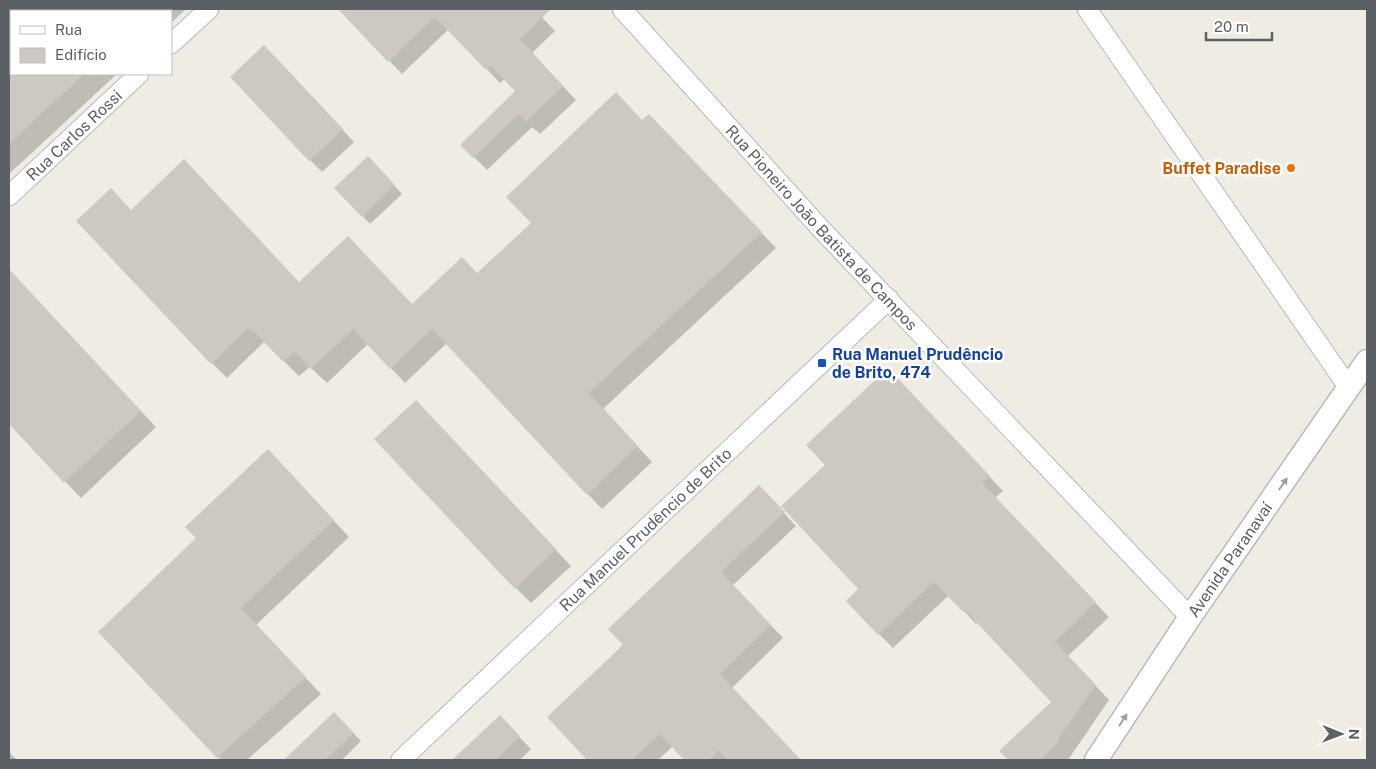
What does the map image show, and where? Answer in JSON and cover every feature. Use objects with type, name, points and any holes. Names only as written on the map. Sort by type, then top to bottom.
[{"type":"street","points":[[172,43],[209,9]]},
{"type":"street","name":"Rua Pioneiro João Batista de Campos","points":[[622,9],[822,230],[1190,617]]},
{"type":"street","points":[[1087,9],[1349,388]]},
{"type":"street","name":"Rua Carlos Rossi","points":[[9,196],[138,75]]},
{"type":"street","name":"Rua Manuel Prudêncio de Brito","points":[[401,760],[889,299]]},
{"type":"street","name":"Avenida Paranavaí","points":[[1096,760],[1190,617],[1367,361]]},
{"type":"building","points":[[338,9],[551,9],[520,39],[563,86],[526,122],[519,114],[473,158],[460,145],[515,91],[491,66],[486,70],[435,17],[388,62]]},
{"type":"building","points":[[264,45],[343,129],[309,161],[230,77]]},
{"type":"building","points":[[9,74],[83,75],[9,144]]},
{"type":"building","points":[[616,92],[642,120],[649,114],[762,232],[589,393],[638,446],[587,495],[432,329],[390,369],[353,329],[311,369],[295,352],[283,362],[253,330],[251,331],[248,328],[211,364],[76,221],[111,188],[131,210],[184,159],[299,282],[348,236],[412,304],[462,257],[477,273],[531,223],[506,197]]},
{"type":"building","points":[[368,156],[395,185],[362,217],[334,188]]},
{"type":"building","points":[[9,269],[141,411],[64,483],[9,424]]},
{"type":"building","points":[[888,368],[990,476],[982,483],[1096,602],[1055,642],[1096,685],[1058,739],[1060,741],[1040,760],[1008,760],[999,751],[1051,702],[964,609],[962,611],[934,582],[878,635],[846,601],[858,589],[781,506],[825,465],[806,445]]},
{"type":"building","points":[[416,400],[556,549],[515,589],[374,439]]},
{"type":"building","points":[[268,449],[334,520],[241,608],[306,677],[217,758],[98,632],[196,538],[185,527]]},
{"type":"building","points":[[759,485],[785,512],[721,572],[771,625],[720,674],[801,760],[727,760],[719,751],[709,760],[684,760],[660,734],[632,760],[587,760],[547,717],[623,645],[608,629]]},
{"type":"building","points":[[334,712],[354,733],[325,760],[284,760]]},
{"type":"building","points":[[500,715],[520,736],[495,760],[452,760]]},
{"type":"place","name":"Buffet Paradise","points":[[1291,168]]},
{"type":"place","name":"Rua Manuel Prudêncio de Brito, 474","points":[[822,363]]}]
